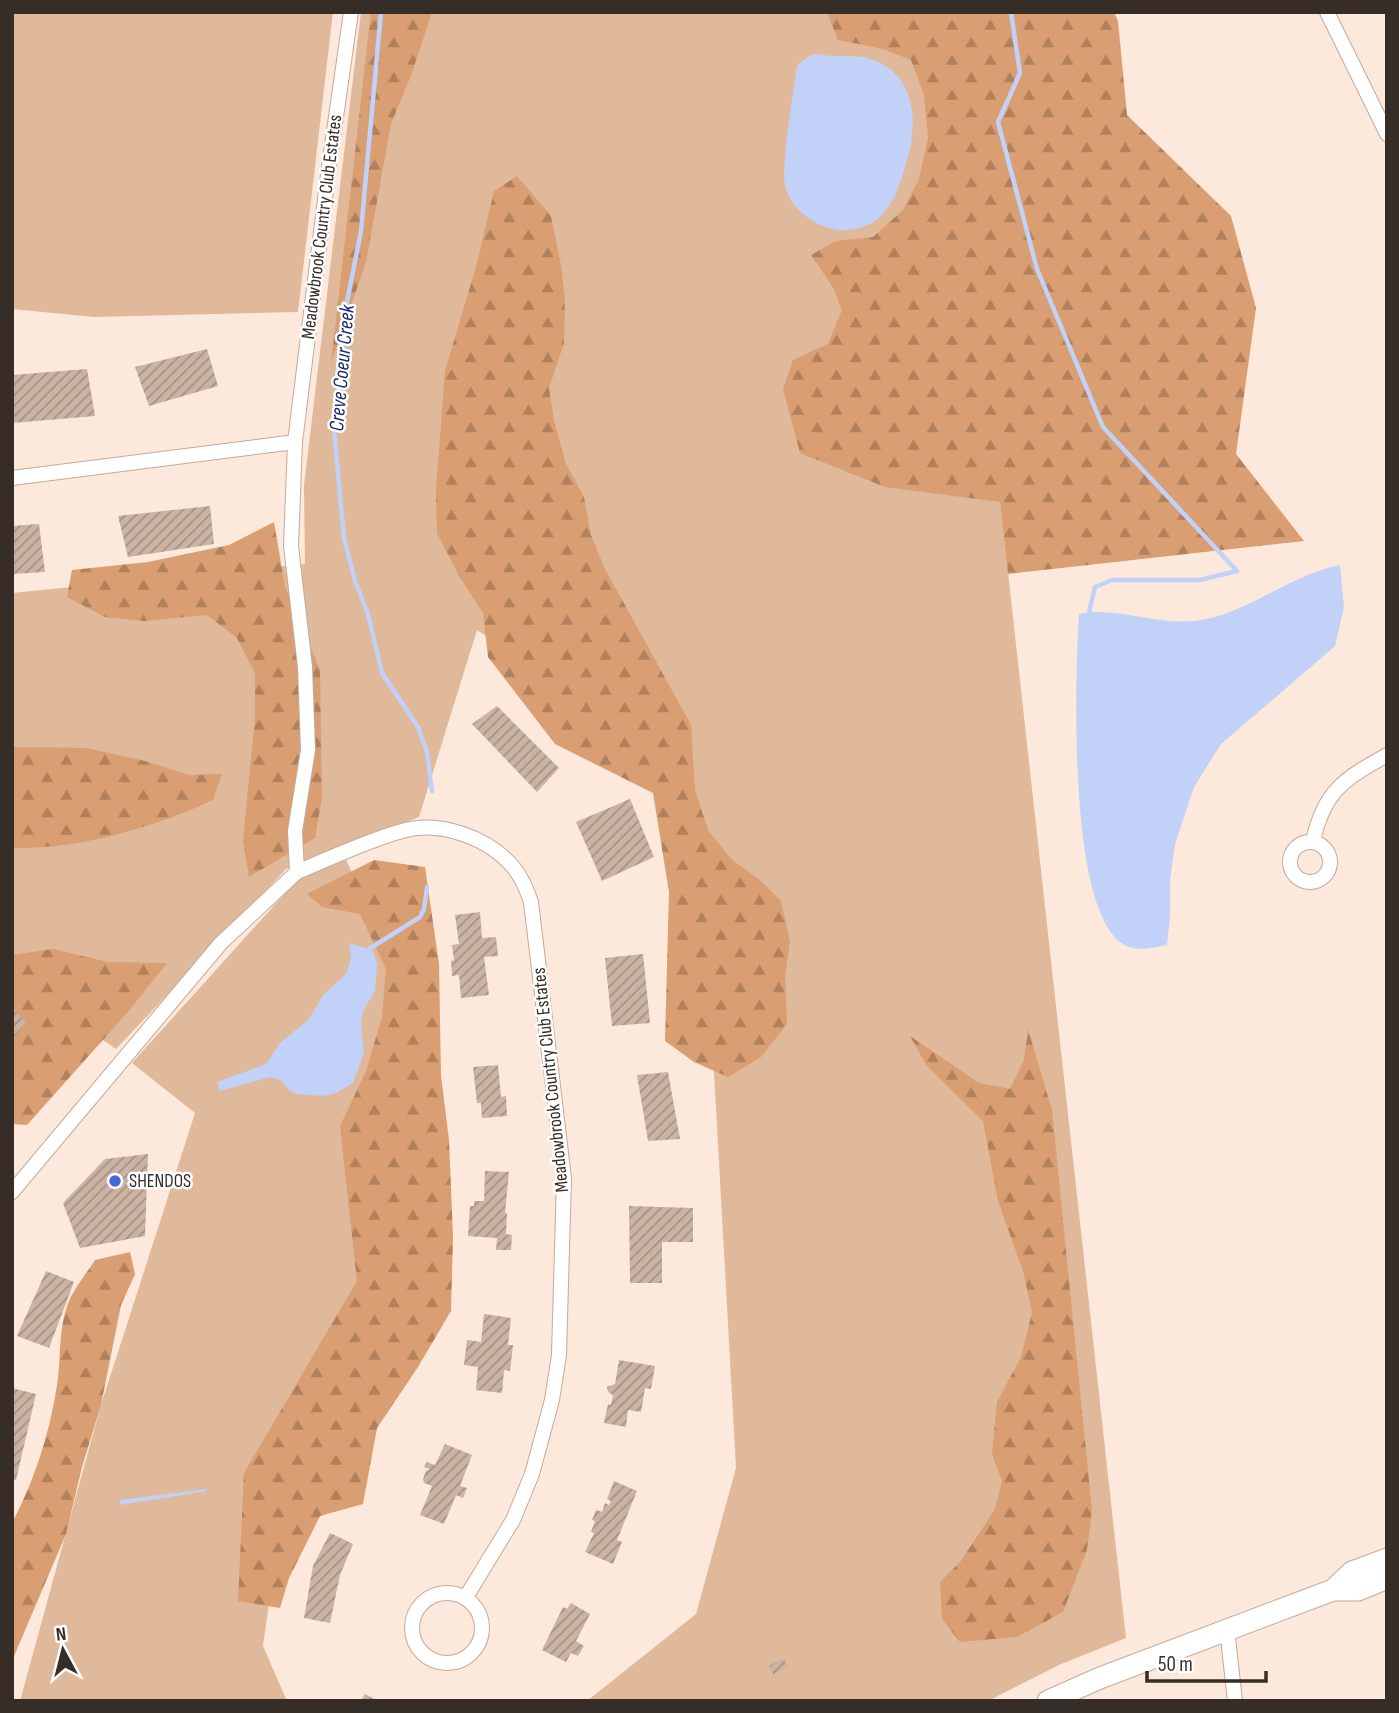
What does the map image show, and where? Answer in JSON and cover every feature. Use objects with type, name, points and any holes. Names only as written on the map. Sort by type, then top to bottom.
[{"type":"main road","points":[[1333,1590],[1352,1572],[1387,1559]]},
{"type":"main road","points":[[1048,1701],[1227,1629],[1333,1590],[1358,1590],[1387,1578]]},
{"type":"street","name":"Meadowbrook Country Club Estates","points":[[297,872],[295,831],[308,750],[305,667],[291,546],[295,442],[351,12]]},
{"type":"street","points":[[1327,12],[1387,134]]},
{"type":"street","points":[[12,478],[295,442]]},
{"type":"street","points":[[1313,841],[1318,820],[1328,798],[1349,778],[1387,755]]},
{"type":"street","name":"Meadowbrook Country Club Estates","points":[[12,1192],[220,943],[297,872],[401,831],[428,828],[466,834],[498,852],[524,882],[531,901],[564,1178],[559,1355],[552,1400],[532,1474],[513,1521],[466,1597]]},
{"type":"street","points":[[456,1593],[466,1597],[480,1615],[481,1638],[467,1657],[456,1662],[433,1661],[416,1646],[412,1636],[413,1615],[418,1606],[435,1594],[456,1593]]},
{"type":"street","points":[[1227,1629],[1235,1701]]},
{"type":"shaded area","points":[[12,12],[333,12],[298,312],[94,317],[12,309]]},
{"type":"shaded area","points":[[361,12],[946,12],[1126,1638],[1059,1665],[988,1701],[587,1701],[696,1614],[736,1468],[713,1055],[683,770],[477,630],[419,817],[286,869],[116,1049],[12,978],[12,593],[305,564],[304,485]]},
{"type":"shaded area","points":[[346,860],[422,1025],[413,1279],[286,1481],[263,1646],[287,1701],[20,1701],[101,1405],[195,1113],[132,1063],[298,879]]},
{"type":"green space","points":[[371,12],[432,12],[412,73],[391,124],[366,262],[331,363]]},
{"type":"green space","points":[[827,12],[1114,12],[1118,21],[1127,115],[1231,216],[1256,308],[1236,454],[1304,541],[1008,574],[1000,502],[885,487],[800,453],[783,389],[793,360],[828,344],[842,310],[834,289],[811,255],[836,241],[873,237],[903,210],[919,179],[928,138],[924,95],[911,60],[883,49],[838,40]]},
{"type":"green space","points":[[517,176],[551,216],[565,299],[564,343],[549,388],[554,421],[566,464],[584,497],[591,535],[604,567],[691,725],[695,790],[708,830],[732,860],[759,879],[781,901],[790,942],[785,976],[787,1024],[761,1057],[728,1077],[694,1062],[665,1041],[669,892],[653,793],[555,744],[488,657],[483,613],[459,576],[437,533],[436,490],[445,371],[476,267],[494,191]]},
{"type":"green space","points":[[274,522],[285,587],[320,670],[322,798],[315,838],[249,877],[243,841],[255,717],[255,673],[237,638],[207,615],[144,621],[105,617],[67,597],[72,570],[148,562],[229,545]]},
{"type":"green space","points":[[12,747],[86,748],[145,761],[189,775],[222,774],[213,800],[167,819],[89,841],[37,848],[12,848]]},
{"type":"green space","points":[[374,860],[425,867],[439,964],[441,1076],[449,1140],[453,1237],[451,1311],[377,1428],[363,1504],[320,1516],[289,1578],[280,1608],[238,1601],[244,1473],[357,1281],[340,1126],[366,1071],[382,1017],[386,969],[360,914],[322,907],[307,894]]},
{"type":"green space","points":[[53,949],[108,962],[167,963],[127,1013],[27,1125],[12,1124],[12,955]]},
{"type":"green space","points":[[1028,1029],[1052,1110],[1092,1511],[1087,1550],[1063,1612],[1017,1637],[960,1642],[942,1619],[940,1582],[961,1561],[995,1509],[1002,1481],[992,1454],[997,1402],[1021,1357],[1032,1312],[1023,1271],[998,1201],[983,1121],[927,1066],[910,1036],[979,1083],[1010,1089],[1024,1060]]},
{"type":"green space","points":[[130,1252],[135,1274],[121,1305],[101,1405],[82,1467],[66,1534],[12,1661],[12,1523],[33,1476],[49,1425],[58,1380],[65,1312],[74,1291],[95,1260]]},
{"type":"water","points":[[813,54],[861,57],[876,61],[890,69],[900,80],[912,107],[909,153],[896,192],[882,215],[859,228],[839,230],[818,224],[798,209],[786,189],[786,150],[796,72],[798,64]]},
{"type":"water","points":[[1340,565],[1344,607],[1335,646],[1221,744],[1194,787],[1175,844],[1170,880],[1167,945],[1143,949],[1125,945],[1103,919],[1091,883],[1083,838],[1078,787],[1076,687],[1079,614],[1109,612],[1173,621],[1206,619],[1240,608],[1323,569]]},
{"type":"water","points":[[349,943],[369,949],[377,963],[375,991],[363,1011],[361,1023],[364,1053],[353,1083],[336,1093],[323,1096],[297,1094],[290,1091],[280,1080],[270,1077],[220,1091],[217,1082],[266,1064],[280,1043],[309,1019],[324,994],[347,973],[351,957]]},
{"type":"water","points":[[207,1491],[120,1505],[120,1500]]},
{"type":"building","points":[[207,349],[218,386],[149,406],[135,367]]},
{"type":"building","points":[[87,369],[95,416],[12,423],[12,375]]},
{"type":"building","points":[[210,506],[214,544],[128,557],[118,516]]},
{"type":"building","points":[[39,524],[45,572],[12,574],[12,526]]},
{"type":"building","points":[[497,706],[559,768],[537,792],[472,724]]},
{"type":"building","points":[[630,799],[654,857],[602,881],[576,822]]},
{"type":"building","points":[[480,912],[482,938],[496,937],[498,956],[484,957],[489,995],[461,998],[459,975],[452,976],[452,945],[459,944],[455,915]]},
{"type":"building","points":[[643,954],[650,1023],[612,1026],[605,958]]},
{"type":"building","points":[[12,1008],[26,1022],[12,1040]]},
{"type":"building","points":[[498,1065],[501,1097],[506,1096],[507,1116],[482,1118],[481,1103],[477,1103],[473,1067]]},
{"type":"building","points":[[668,1072],[680,1139],[648,1141],[637,1075]]},
{"type":"building","name":"SHENDOS","points":[[148,1154],[145,1236],[80,1248],[63,1203],[105,1159]]},
{"type":"building","points":[[485,1171],[509,1172],[505,1213],[506,1234],[512,1235],[511,1250],[496,1250],[497,1238],[468,1236],[470,1206],[474,1206],[474,1201],[484,1201]]},
{"type":"building","points":[[629,1206],[693,1208],[693,1242],[662,1242],[662,1283],[630,1283]]},
{"type":"building","points":[[46,1271],[74,1282],[49,1348],[17,1336]]},
{"type":"building","points":[[484,1314],[511,1318],[508,1345],[513,1345],[510,1371],[504,1370],[502,1393],[476,1390],[478,1367],[464,1365],[467,1340],[481,1342]]},
{"type":"building","points":[[619,1360],[655,1366],[651,1389],[645,1388],[641,1412],[628,1410],[626,1427],[604,1423],[613,1395],[608,1392],[607,1387],[615,1384]]},
{"type":"building","points":[[12,1388],[36,1394],[16,1480],[12,1479]]},
{"type":"building","points":[[445,1444],[472,1455],[460,1486],[467,1488],[463,1498],[456,1495],[444,1524],[420,1515],[432,1486],[424,1483],[426,1471],[430,1469],[424,1467],[427,1462],[435,1465]]},
{"type":"building","points":[[614,1481],[637,1491],[617,1540],[622,1542],[613,1564],[585,1552],[594,1533],[591,1532],[595,1521],[592,1520],[596,1510],[602,1512],[605,1503],[609,1505],[611,1501],[607,1499]]},
{"type":"building","points":[[330,1533],[353,1544],[340,1575],[330,1623],[304,1618],[313,1566]]},
{"type":"building","points":[[571,1603],[590,1614],[576,1641],[584,1646],[578,1656],[571,1653],[566,1662],[542,1650],[563,1607],[567,1609]]},
{"type":"building","points":[[783,1658],[788,1666],[774,1675],[769,1666]]},
{"type":"building","points":[[365,1694],[378,1701],[361,1701]]},
{"type":"waterway","name":"Creve Coeur Creek","points":[[381,12],[361,231],[347,302],[334,430],[344,538],[355,581],[368,614],[382,673],[418,727],[427,752],[432,791]]},
{"type":"waterway","points":[[1011,12],[1020,73],[998,122],[1037,269],[1103,427],[1237,571],[1200,580],[1112,580],[1095,587],[1089,612]]},
{"type":"waterway","name":"Creve Coeur Creek","points":[[369,949],[420,917],[427,887]]},
{"type":"place","name":"SHENDOS","points":[[115,1181]]}]
